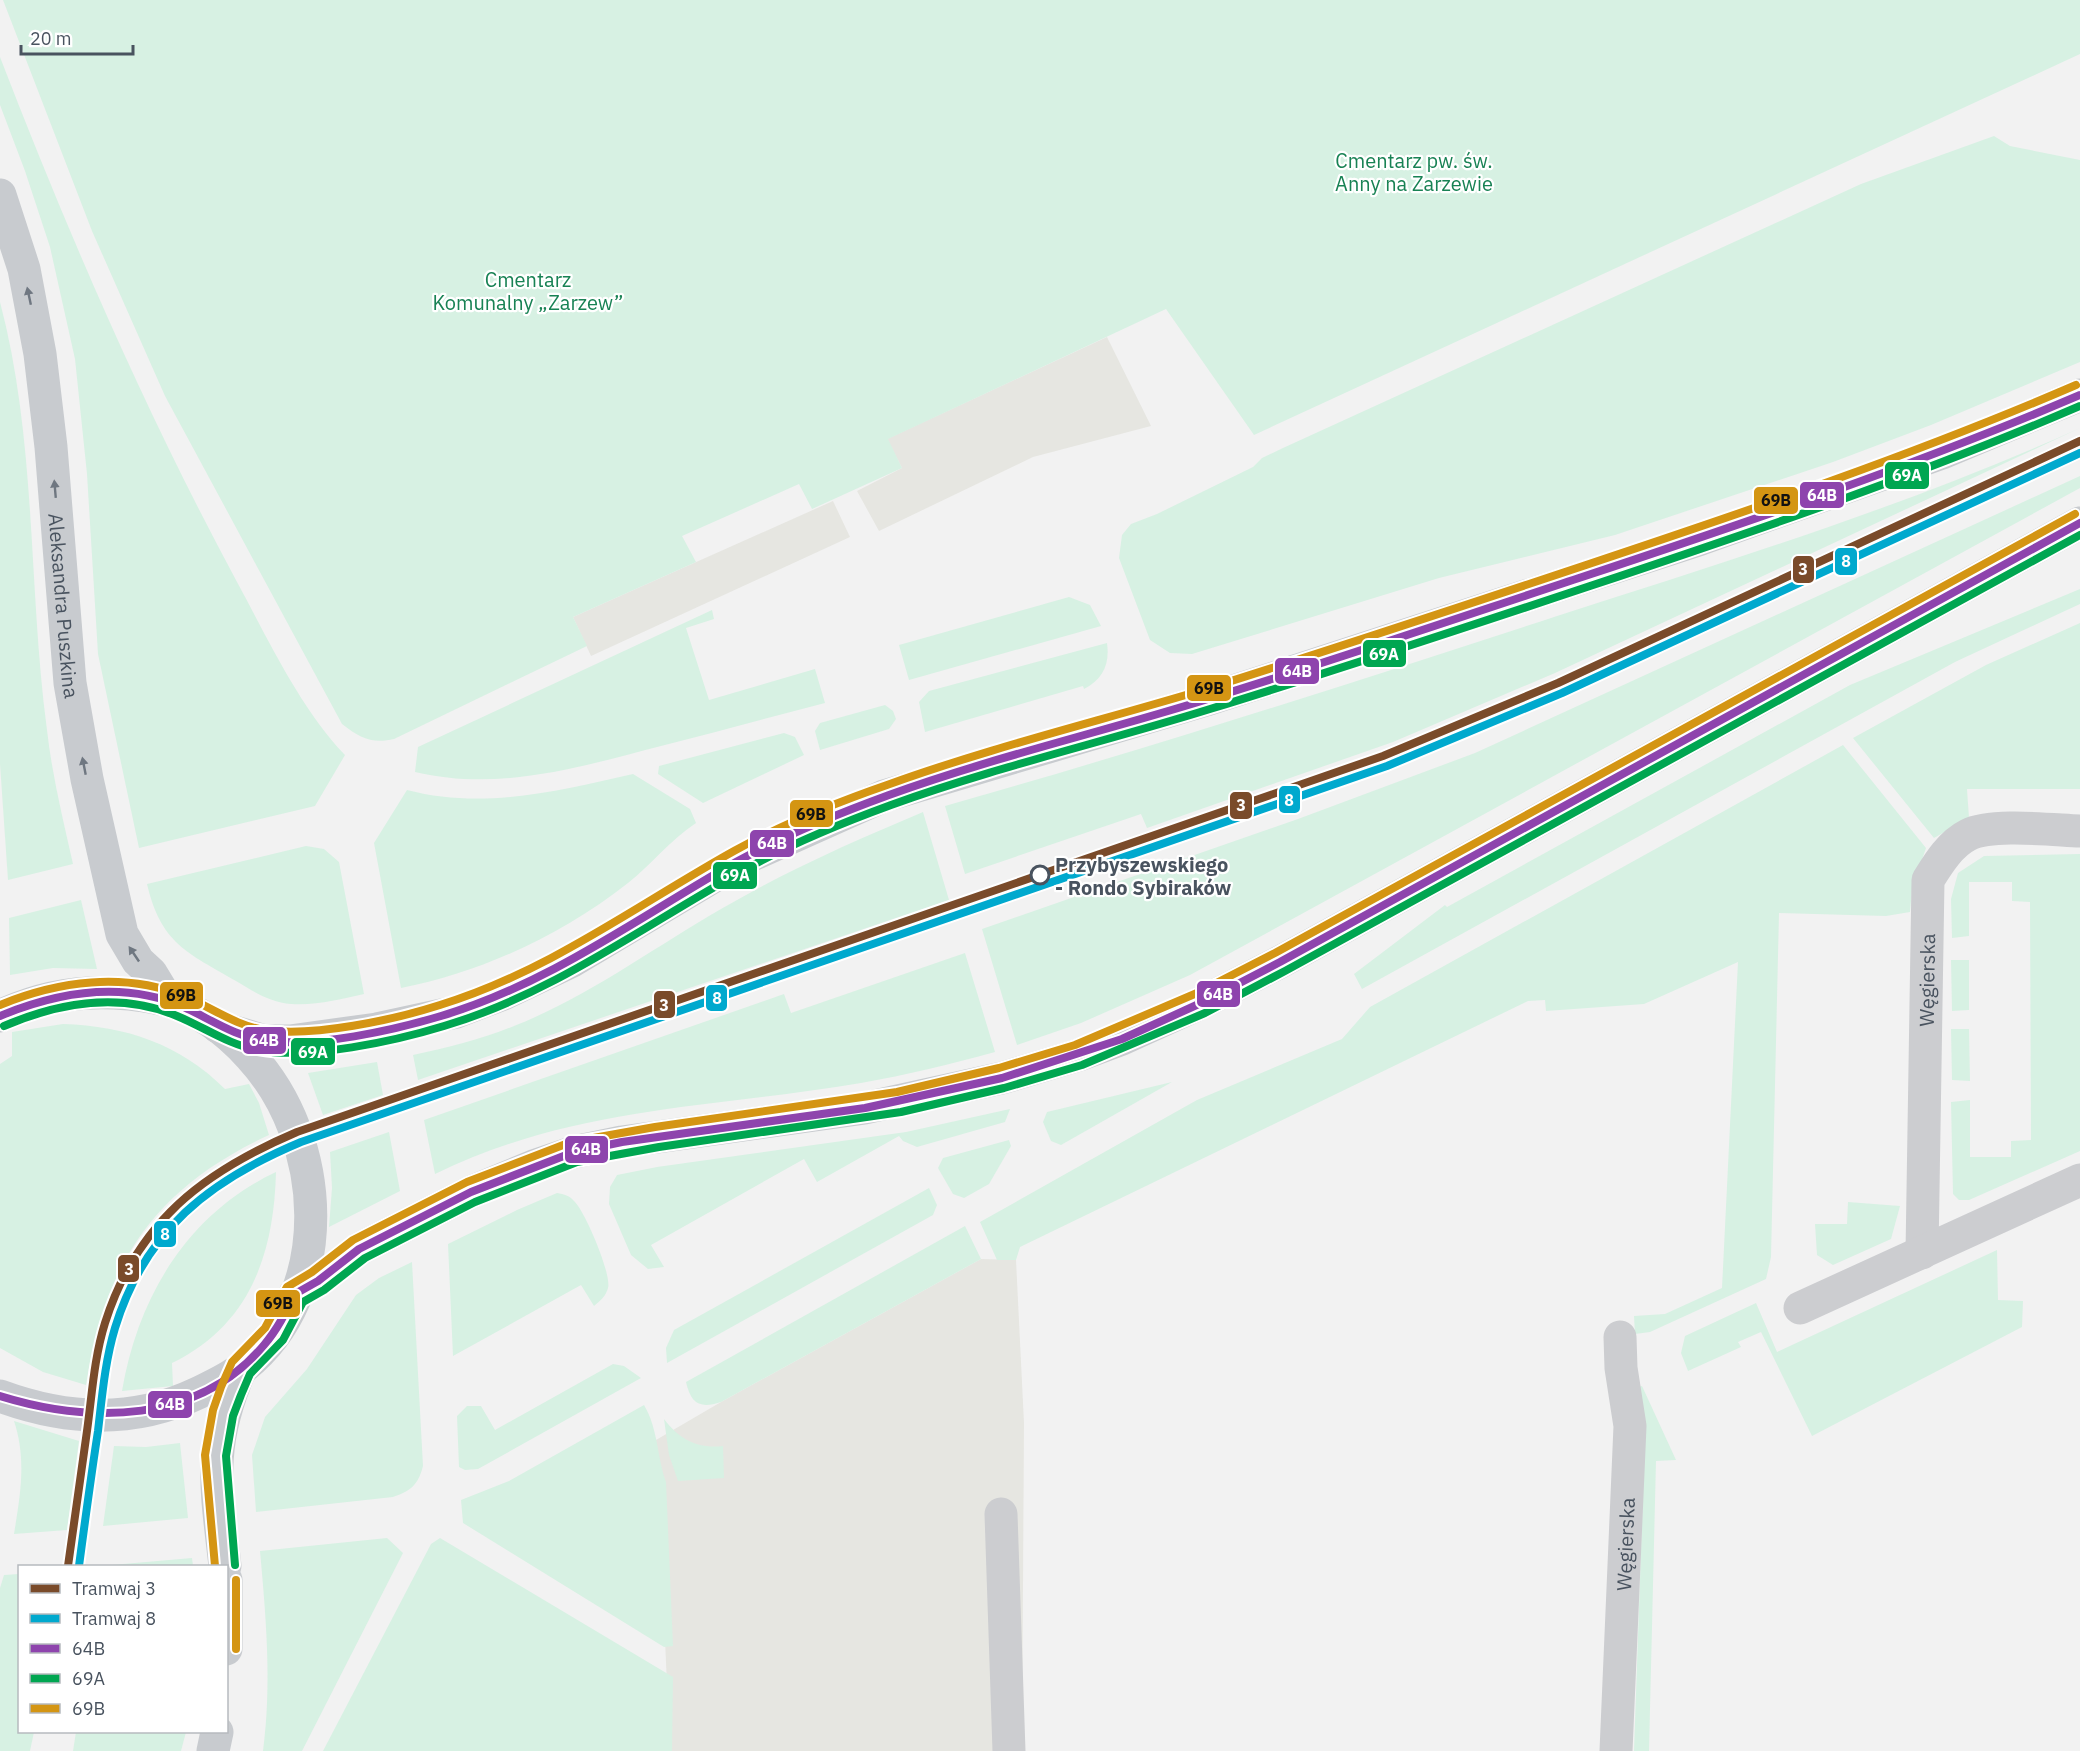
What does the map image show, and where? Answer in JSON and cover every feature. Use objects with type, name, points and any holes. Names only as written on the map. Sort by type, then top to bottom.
[{"type":"main road","name":"Aleksandra Puszkina","points":[[0,195],[24,269],[40,354],[51,447],[70,683],[87,778],[122,934],[138,961],[151,973],[168,1001]]},
{"type":"main road","points":[[0,1016],[37,1002],[99,992],[134,994],[168,1001],[218,1027],[265,1041],[290,1041],[377,1029],[456,1012],[503,994],[572,961],[761,850],[884,796],[1206,700],[1712,535],[1920,462],[2080,395]]},
{"type":"main road","points":[[295,1294],[318,1281],[359,1249],[398,1229],[504,1177],[574,1152],[645,1138],[899,1102],[1002,1078],[1122,1039],[1201,1003],[1280,962],[2080,523]]},
{"type":"main road","points":[[0,1396],[32,1407],[65,1414],[99,1417],[159,1408],[188,1398],[241,1368],[274,1334],[295,1294],[310,1234],[310,1187],[300,1142],[290,1115],[259,1066],[218,1027]]},
{"type":"main road","points":[[225,1565],[215,1455],[223,1413],[241,1368]]},
{"type":"main road","points":[[228,1601],[228,1624]]},
{"type":"main road","points":[[213,1751],[217,1733]]},
{"type":"street","name":"Węgierska","points":[[1922,1253],[1928,880],[1944,855],[1969,834],[2005,828],[2080,831]]},
{"type":"street","points":[[1800,1308],[2080,1180]]},
{"type":"street","name":"Węgierska","points":[[1616,1751],[1630,1426],[1621,1368],[1620,1337]]},
{"type":"street","points":[[1001,1514],[1009,1751]]},
{"type":"shaded area","points":[[1107,337],[1151,426],[1033,457],[879,531],[857,491],[902,468],[887,439]]},
{"type":"shaded area","points":[[833,501],[850,537],[591,656],[573,617]]},
{"type":"shaded area","points":[[981,1259],[1016,1260],[1024,1423],[1022,1751],[670,1751],[656,1440]]},
{"type":"green space","name":"Cmentarz Komunalny „Zarzew”","points":[[3,0],[2080,0],[2080,54],[1254,435],[1166,309],[888,439],[902,468],[812,509],[799,484],[682,536],[696,562],[573,617],[587,646],[394,739],[379,741],[366,739],[342,724],[165,396],[92,231]]},
{"type":"green space","points":[[0,57],[81,257],[171,454],[299,695],[345,755],[315,806],[139,848],[98,654],[87,474],[75,359],[50,247],[0,105]]},
{"type":"green space","points":[[1994,136],[2010,146],[2080,160],[2080,362],[1931,425],[1833,462],[1615,535],[1439,578],[1192,654],[1170,653],[1150,640],[1119,558],[1122,535],[1131,524],[1157,514],[1253,467],[1262,458],[1283,448],[1861,184]]},
{"type":"green space","points":[[0,302],[12,355],[26,461],[41,676],[49,747],[73,864],[8,880],[0,764]]},
{"type":"green space","points":[[2080,428],[1555,673],[1393,742],[1147,828],[1141,814],[965,874],[945,806],[1251,714],[1820,530],[1951,482]]},
{"type":"green space","points":[[2080,476],[2080,488],[1190,975],[1081,1023],[1017,1045],[982,929],[1298,819],[1475,753]]},
{"type":"green space","points":[[2080,589],[2080,604],[1955,662],[1362,989],[1354,974],[1445,905],[1447,907],[1850,685]]},
{"type":"green space","points":[[1069,597],[1090,605],[1101,626],[909,680],[899,645]]},
{"type":"green space","points":[[712,610],[714,619],[686,628],[709,700],[815,669],[825,703],[570,769],[508,778],[477,779],[415,772],[418,747]]},
{"type":"green space","points":[[2080,623],[2080,789],[1967,789],[1969,818],[1934,838],[1853,738],[1986,665]]},
{"type":"green space","points":[[1107,643],[1108,651],[1104,670],[1096,681],[1084,689],[1083,686],[925,732],[919,702],[929,691]]},
{"type":"green space","points":[[885,705],[893,711],[896,719],[889,729],[820,750],[815,731],[820,723]]},
{"type":"green space","points":[[784,733],[795,737],[804,755],[703,803],[658,774],[659,766]]},
{"type":"green space","points":[[1843,745],[1926,848],[1912,889],[1910,912],[1886,916],[1779,913],[1771,1257],[1766,1279],[1650,1332],[1635,1334],[1634,1316],[1665,1314],[1722,1288],[1738,962],[1644,1004],[1546,1011],[1545,1000],[1528,1001],[1020,1247],[1016,1260],[997,1260],[980,1222],[1197,1100],[1342,1039],[1370,1007]]},
{"type":"green space","points":[[633,774],[690,809],[696,823],[628,883],[603,902],[549,935],[461,972],[401,988],[374,843],[407,790],[435,796],[464,798],[521,796]]},
{"type":"green space","points":[[923,812],[949,900],[418,1080],[413,1055],[502,1031],[541,1014],[594,987],[696,924],[770,882],[846,845]]},
{"type":"green space","points":[[306,846],[324,849],[339,862],[364,994],[309,1004],[283,1003],[269,999],[190,954],[169,934],[160,921],[147,884]]},
{"type":"green space","points":[[2080,854],[2080,1151],[1969,1200],[1959,1200],[1953,1194],[1951,1102],[1970,1100],[1970,1157],[2011,1157],[2011,1141],[2031,1140],[2030,902],[2012,901],[2012,882],[1969,882],[1969,936],[1952,938],[1951,899],[1958,873],[1984,856]]},
{"type":"green space","points":[[81,900],[97,969],[53,968],[10,975],[9,918]]},
{"type":"green space","points":[[965,953],[995,1052],[861,1083],[645,1112],[592,1122],[539,1135],[487,1152],[435,1174],[424,1120],[784,994],[791,1013]]},
{"type":"green space","points":[[1951,960],[1969,960],[1969,1010],[1952,1011]]},
{"type":"green space","points":[[63,1024],[109,1029],[151,1040],[190,1060],[225,1089],[249,1084],[259,1103],[269,1135],[229,1156],[195,1179],[166,1205],[142,1234],[122,1266],[107,1302],[95,1341],[86,1385],[43,1372],[0,1348],[0,1064],[12,1056],[12,1032]]},
{"type":"green space","points":[[1951,1029],[1969,1029],[1970,1081],[1952,1080]]},
{"type":"green space","points":[[377,1062],[383,1095],[323,1115],[308,1073]]},
{"type":"green space","points":[[1172,1082],[1061,1145],[1051,1141],[1043,1122],[1047,1112]]},
{"type":"green space","points":[[1010,1109],[1005,1122],[917,1147],[903,1141],[899,1136],[817,1182],[804,1159],[651,1245],[664,1267],[648,1269],[631,1255],[609,1204],[610,1187],[617,1175],[657,1167],[906,1132]]},
{"type":"green space","points":[[389,1132],[400,1191],[329,1227],[332,1188],[330,1152]]},
{"type":"green space","points":[[1009,1140],[1011,1146],[989,1184],[964,1198],[953,1194],[938,1168],[943,1158]]},
{"type":"green space","points":[[276,1172],[270,1231],[263,1258],[239,1307],[221,1329],[199,1347],[172,1363],[173,1386],[122,1391],[140,1323],[154,1291],[172,1262],[192,1235],[217,1211],[244,1190]]},
{"type":"green space","points":[[929,1188],[937,1205],[933,1215],[667,1363],[666,1348],[674,1330]]},
{"type":"green space","points":[[557,1193],[572,1199],[591,1229],[606,1270],[608,1288],[606,1293],[594,1306],[581,1285],[453,1356],[448,1244]]},
{"type":"green space","points":[[1848,1202],[1900,1206],[1891,1239],[1833,1265],[1817,1255],[1815,1224],[1847,1224]]},
{"type":"green space","points":[[965,1226],[981,1259],[721,1402],[702,1405],[694,1400],[686,1382]]},
{"type":"green space","points":[[1997,1250],[1998,1300],[2023,1301],[2022,1327],[1812,1436],[1761,1332],[1738,1342],[1741,1347],[1688,1371],[1681,1353],[1685,1336],[1756,1303],[1777,1352]]},
{"type":"green space","points":[[412,1262],[423,1466],[416,1483],[409,1490],[393,1497],[256,1512],[252,1455],[265,1417],[307,1369],[356,1295],[379,1278]]},
{"type":"green space","points":[[613,1364],[624,1366],[641,1378],[478,1469],[465,1470],[459,1467],[457,1416],[467,1406],[481,1406],[495,1430]]},
{"type":"green space","points":[[1642,1386],[1676,1460],[1656,1461],[1649,1751],[1634,1751],[1644,1465],[1638,1387]]},
{"type":"green space","points":[[644,1405],[655,1433],[666,1482],[673,1646],[664,1647],[463,1523],[461,1500],[509,1481]]},
{"type":"green space","points":[[664,1419],[676,1432],[689,1441],[705,1446],[723,1446],[724,1478],[678,1481],[669,1455]]},
{"type":"green space","points":[[14,1421],[79,1441],[67,1530],[14,1534],[21,1464]]},
{"type":"green space","points":[[180,1443],[188,1518],[103,1526],[114,1446],[146,1447]]},
{"type":"green space","points":[[387,1538],[403,1553],[302,1751],[263,1751],[268,1676],[260,1551]]},
{"type":"green space","points":[[440,1538],[673,1677],[672,1751],[323,1751],[431,1544]]},
{"type":"green space","points":[[192,1558],[193,1565],[112,1565]]},
{"type":"green space","points":[[18,1574],[18,1733],[34,1733],[30,1751],[0,1751],[0,1588],[4,1575]]},
{"type":"green space","points":[[76,1733],[186,1733],[181,1751],[73,1751]]},
{"type":"tram line","name":"3","points":[[68,1565],[96,1363],[101,1336],[119,1287],[135,1256],[155,1229],[203,1183],[232,1165],[297,1132],[1383,756],[1558,683],[2080,441]]},
{"type":"tram line","name":"8","points":[[79,1565],[106,1366],[115,1328],[128,1293],[144,1263],[163,1236],[185,1212],[238,1173],[301,1142],[1387,766],[1562,693],[2080,453]]},
{"type":"transit line","name":"69B","points":[[0,1005],[68,985],[91,982],[138,984],[184,996],[244,1025],[285,1032],[353,1026],[440,1005],[518,975],[591,936],[734,851],[790,823],[848,799],[966,758],[1254,674],[1648,544],[1894,458],[2076,385]]},
{"type":"transit line","name":"64B","points":[[0,1016],[68,996],[115,992],[138,994],[184,1007],[244,1036],[266,1041],[286,1042],[331,1040],[400,1027],[441,1016],[481,1002],[556,968],[736,862],[811,825],[870,802],[968,769],[1254,685],[1642,557],[1894,469],[2080,395]]},
{"type":"transit line","name":"69A","points":[[4,1026],[67,1006],[89,1003],[134,1004],[177,1016],[247,1048],[302,1053],[377,1043],[444,1026],[484,1012],[559,978],[757,863],[813,836],[872,812],[970,779],[1305,679],[1652,565],[1898,479],[2080,406]]},
{"type":"transit line","name":"69B","points":[[215,1565],[205,1455],[213,1410],[221,1387],[232,1362],[265,1328],[287,1287],[312,1272],[353,1240],[467,1182],[571,1142],[655,1127],[897,1092],[999,1068],[1075,1045],[1197,993],[1275,953],[2075,514]]},
{"type":"transit line","name":"64B","points":[[295,1294],[318,1281],[359,1249],[471,1192],[574,1152],[622,1142],[865,1108],[1002,1078],[1122,1039],[1201,1003],[1280,962],[2080,523]]},
{"type":"transit line","name":"69A","points":[[235,1565],[226,1456],[233,1416],[241,1395],[250,1374],[283,1340],[303,1302],[324,1290],[365,1258],[475,1202],[577,1162],[659,1147],[901,1112],[1004,1088],[1082,1065],[1205,1013],[1285,971],[2080,535]]},
{"type":"transit line","name":"64B","points":[[0,1396],[70,1411],[106,1413],[141,1411],[175,1403],[208,1390],[237,1371],[269,1339],[295,1294]]},
{"type":"transit line","name":"69B","points":[[236,1580],[236,1649]]},
{"type":"place","name":"Przybyszewskiego - Rondo Sybiraków","points":[[1040,875]]},
{"type":"park label","name":"Cmentarz pw. św. Anny na Zarzewie","points":[[1414,172]]}]
